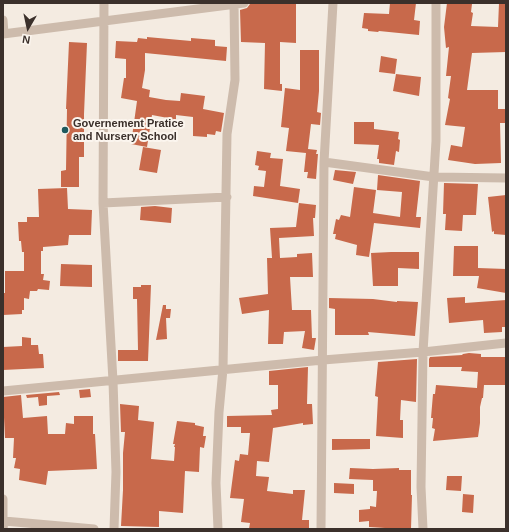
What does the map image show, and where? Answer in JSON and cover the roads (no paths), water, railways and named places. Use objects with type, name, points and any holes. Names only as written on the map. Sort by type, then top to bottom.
[{"type":"street","points":[[104,3],[103,203],[113,381],[116,472],[114,529]]},
{"type":"street","points":[[3,20],[3,34],[244,3]]},
{"type":"street","points":[[321,529],[324,162],[333,3]]},
{"type":"street","points":[[423,529],[421,488],[423,352],[436,141],[436,3]]},
{"type":"street","points":[[218,529],[216,483],[219,412],[223,369],[228,134],[235,80],[234,4]]},
{"type":"street","points":[[324,162],[434,177],[506,178]]},
{"type":"street","points":[[103,203],[227,197]]},
{"type":"street","points":[[3,391],[506,343]]},
{"type":"street","points":[[3,499],[3,529]]},
{"type":"street","points":[[3,521],[94,529]]},
{"type":"place","name":"Governement Pratice and Nursery School","points":[[65,130]]}]
